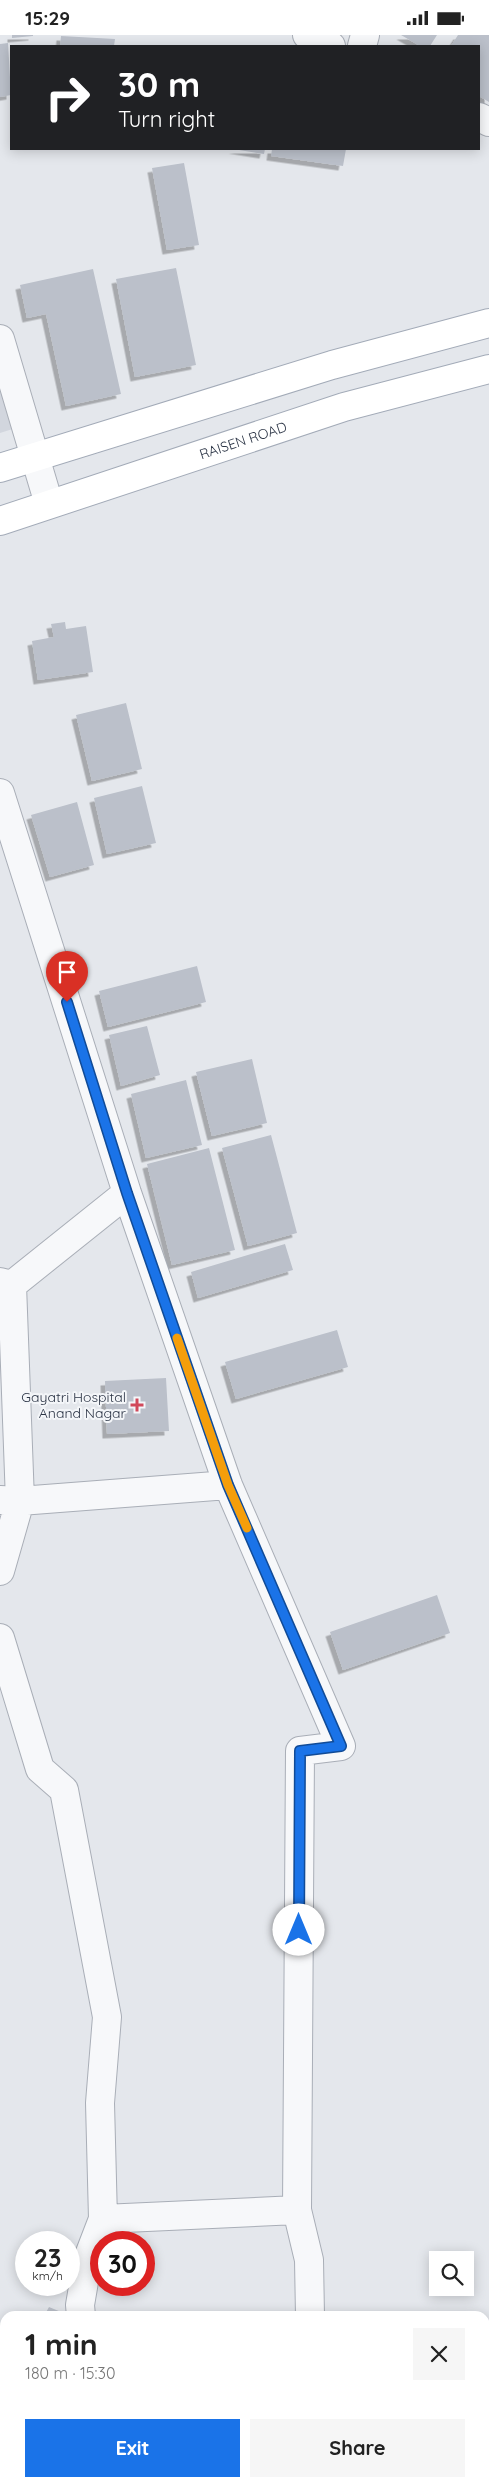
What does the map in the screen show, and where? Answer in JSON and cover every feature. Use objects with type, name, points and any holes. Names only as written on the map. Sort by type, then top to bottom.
[{"type":"main road","points":[[0,468],[332,365],[489,323]]},
{"type":"main road","name":"RAISEN ROAD","points":[[0,521],[344,407],[489,369]]},
{"type":"street","points":[[308,35],[329,45]]},
{"type":"street","points":[[0,339],[49,504]]},
{"type":"street","points":[[0,793],[127,1193],[228,1485],[341,1746],[300,1751],[297,2209],[309,2260],[310,2311]]},
{"type":"street","points":[[0,1571],[10,1500],[6,1283],[127,1193]]},
{"type":"street","points":[[10,1500],[228,1485]]},
{"type":"street","points":[[0,1638],[40,1769],[64,1790],[107,2017],[100,2103],[103,2219],[88,2258],[81,2311]]},
{"type":"street","points":[[103,2219],[297,2209]]},
{"type":"shaded area","points":[[0,368],[19,427],[0,433]]},
{"type":"building","points":[[12,35],[33,35],[33,36],[12,38]]},
{"type":"building","points":[[401,35],[437,35],[431,45],[418,45]]},
{"type":"building","points":[[458,35],[489,35],[489,102],[480,97],[480,45],[452,45]]},
{"type":"building","points":[[61,36],[115,39],[114,45],[60,45]]},
{"type":"building","points":[[8,43],[10,95],[0,97],[0,44]]},
{"type":"building","points":[[239,150],[265,150],[264,154]]},
{"type":"building","points":[[272,150],[346,150],[343,166],[271,156]]},
{"type":"building","points":[[184,163],[199,245],[167,250],[152,168]]},
{"type":"building","points":[[176,268],[196,365],[135,377],[116,279]]},
{"type":"building","points":[[93,269],[121,394],[66,406],[46,314],[27,318],[20,285]]},
{"type":"building","points":[[65,622],[66,629],[86,626],[93,672],[38,680],[32,641],[54,637],[51,624]]},
{"type":"building","points":[[126,703],[142,769],[92,781],[76,715]]},
{"type":"building","points":[[142,786],[156,843],[107,854],[94,798]]},
{"type":"building","points":[[77,802],[94,865],[50,877],[31,815]]},
{"type":"building","points":[[197,966],[206,1002],[108,1027],[99,991]]},
{"type":"building","points":[[147,1026],[160,1075],[121,1086],[109,1035]]},
{"type":"building","points":[[252,1059],[267,1123],[212,1136],[196,1072]]},
{"type":"building","points":[[186,1080],[202,1145],[146,1158],[131,1094]]},
{"type":"building","points":[[271,1135],[297,1233],[248,1246],[222,1148]]},
{"type":"building","points":[[209,1148],[235,1250],[172,1265],[147,1164]]},
{"type":"building","points":[[285,1244],[293,1270],[198,1298],[191,1272]]},
{"type":"building","points":[[337,1330],[348,1367],[236,1399],[225,1362]]},
{"type":"building","points":[[166,1378],[169,1431],[107,1434],[105,1381]]},
{"type":"building","points":[[437,1595],[450,1633],[343,1670],[330,1632]]},
{"type":"building","points":[[49,2307],[59,2311],[47,2311]]},
{"type":"slow traffic","points":[[177,1338],[228,1485],[247,1528]]},
{"type":"place","name":"Gayatri Hospital Anand Nagar","points":[[137,1405]]},
{"type":"route","points":[[67,1002],[127,1193],[228,1485],[341,1746],[300,1751],[299,1930]]}]
